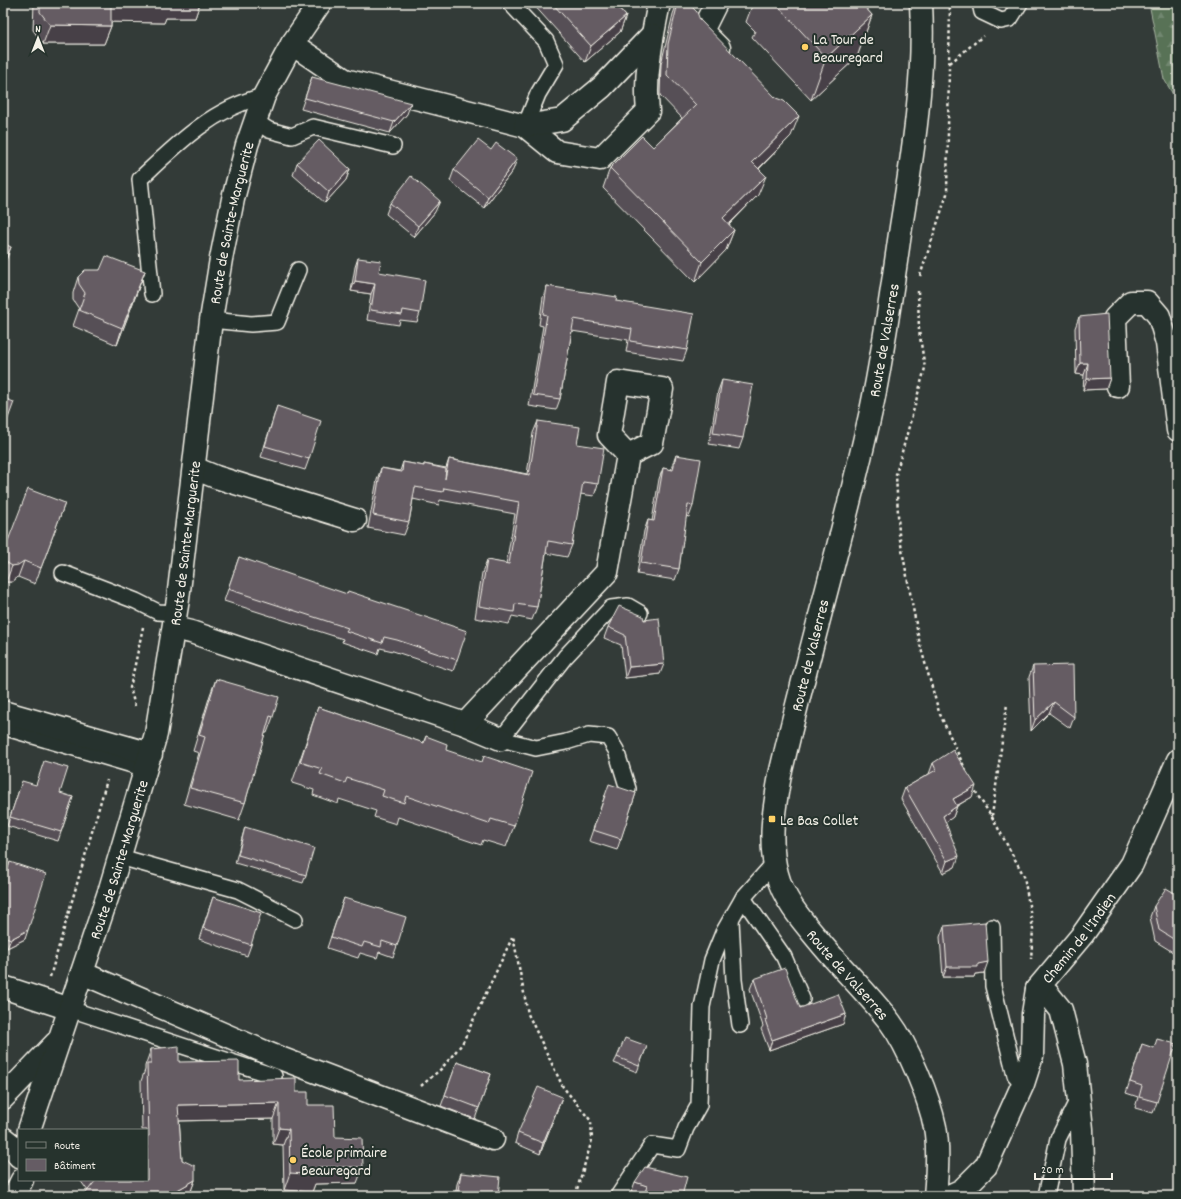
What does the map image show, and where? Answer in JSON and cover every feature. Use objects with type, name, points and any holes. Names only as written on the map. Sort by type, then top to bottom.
[{"type":"street","name":"Route de Sainte-Marguerite","points":[[29,1129],[120,857],[149,762],[174,621],[220,258],[233,199],[255,121],[264,96],[292,44],[320,3]]},
{"type":"street","points":[[525,126],[557,152],[600,159],[648,111],[646,98],[652,35],[659,3]]},
{"type":"street","points":[[716,3],[702,31],[735,64]]},
{"type":"street","name":"Route de Valserres","points":[[921,3],[923,39],[922,72],[909,178],[884,339],[871,411],[780,775],[772,819],[772,848],[774,862],[784,894],[800,917],[890,1023],[917,1072],[935,1127],[938,1167],[935,1196]]},
{"type":"street","points":[[292,44],[345,80],[525,126],[562,120],[602,87],[652,35]]},
{"type":"street","points":[[1118,386],[1115,318],[1131,302],[1147,302],[1159,316],[1167,343],[1178,430]]},
{"type":"street","points":[[465,724],[606,572],[628,455]]},
{"type":"street","points":[[194,468],[216,477],[355,520]]},
{"type":"street","points":[[174,621],[191,632],[465,724],[501,739]]},
{"type":"street","points":[[3,712],[149,762]]},
{"type":"street","name":"Chemin de l'Indien","points":[[949,1196],[962,1190],[986,1166],[1023,1084],[1032,1056],[1032,1014],[1037,989],[1082,934],[1132,864],[1178,760]]},
{"type":"street","points":[[82,973],[272,1056],[390,1099],[492,1140]]},
{"type":"street","points":[[3,988],[70,1009]]},
{"type":"street","points":[[1037,989],[1048,994],[1061,1010],[1076,1064],[1080,1096],[1084,1196]]},
{"type":"street","name":"Route de Sainte-Marguerite","points":[[3,1098],[60,1039]]},
{"type":"street","points":[[3,1138],[14,1146],[18,1154]]},
{"type":"street","points":[[14,1196],[22,1181]]},
{"type":"lane","points":[[510,3],[546,41],[556,64],[538,94],[525,126]]},
{"type":"lane","points":[[980,3],[982,12],[1001,21],[1010,19],[1020,3]]},
{"type":"lane","points":[[152,294],[140,179],[188,134],[218,114],[246,100],[264,96]]},
{"type":"lane","points":[[255,121],[269,130],[292,136],[313,127],[393,146]]},
{"type":"lane","points":[[211,320],[251,324],[277,322],[298,270]]},
{"type":"lane","points":[[63,573],[136,601],[174,621]]},
{"type":"lane","points":[[628,789],[616,750],[608,736],[589,735],[566,742],[536,748],[501,739],[565,657],[610,608],[628,606],[640,613]]},
{"type":"lane","points":[[3,727],[117,761],[149,762]]},
{"type":"lane","points":[[120,857],[238,890],[295,920]]},
{"type":"lane","points":[[618,1196],[652,1145],[678,1149],[686,1128],[699,1105],[702,1007],[712,960],[723,933],[743,898],[774,862]]},
{"type":"lane","points":[[743,898],[784,957],[802,999]]},
{"type":"lane","points":[[731,920],[734,980],[740,1025]]},
{"type":"lane","points":[[992,927],[993,986],[1015,1075],[1023,1084]]},
{"type":"lane","points":[[70,1009],[274,1076]]},
{"type":"lane","points":[[1046,1196],[1058,1140],[1080,1096]]},
{"type":"path","points":[[950,3],[947,194],[918,284],[919,331],[925,368],[896,474],[899,534],[920,645],[939,712],[968,775]]},
{"type":"path","points":[[950,63],[1001,21]]},
{"type":"path","points":[[992,817],[1007,704]]},
{"type":"path","points":[[43,1000],[108,775],[117,761]]},
{"type":"path","points":[[971,782],[1024,876],[1033,929],[1030,977],[1037,989]]},
{"type":"path","points":[[390,1099],[414,1092],[441,1069],[462,1044],[513,936],[528,1014],[563,1087],[591,1121],[592,1140],[575,1196]]},
{"type":"green space","points":[[1149,3],[1178,3],[1178,103],[1164,79]]},
{"type":"building","points":[[40,3],[111,3],[111,26],[50,25],[40,12]]},
{"type":"building","points":[[122,3],[171,3],[171,4]]},
{"type":"building","points":[[552,3],[614,3],[626,16],[591,46]]},
{"type":"building","points":[[678,3],[688,3],[697,12],[700,20],[776,98],[784,101],[799,116],[752,162],[766,176],[723,218],[734,230],[702,262],[610,168],[642,136],[653,147],[696,105],[667,75],[668,44]]},
{"type":"building","points":[[775,3],[861,3],[872,15],[826,58]]},
{"type":"building","points":[[312,77],[411,103],[394,122],[305,98]]},
{"type":"building","points":[[319,140],[350,169],[329,192],[297,163]]},
{"type":"building","points":[[478,140],[491,150],[496,143],[517,159],[488,197],[454,170]]},
{"type":"building","points":[[411,176],[440,201],[418,226],[390,203]]},
{"type":"building","points":[[3,243],[11,247],[3,264]]},
{"type":"building","points":[[106,256],[145,271],[122,328],[79,310],[85,293],[79,284],[78,277],[85,270],[100,270]]},
{"type":"building","points":[[358,258],[381,261],[379,272],[425,280],[420,313],[403,310],[402,315],[371,310],[375,284],[355,281]]},
{"type":"building","points":[[547,286],[617,297],[616,301],[694,314],[687,350],[630,341],[632,329],[574,319],[560,399],[533,395],[547,315],[543,314]]},
{"type":"building","points":[[1107,314],[1110,378],[1087,379],[1088,363],[1080,363],[1079,317]]},
{"type":"building","points":[[722,380],[753,385],[743,438],[713,433]]},
{"type":"building","points":[[3,398],[14,402],[3,432]]},
{"type":"building","points":[[277,406],[321,421],[309,459],[265,446]]},
{"type":"building","points":[[538,421],[580,427],[577,444],[604,448],[598,484],[583,482],[572,545],[548,541],[537,607],[515,604],[514,612],[479,606],[487,560],[509,564],[519,502],[444,488],[443,492],[415,487],[409,522],[373,515],[381,468],[402,472],[403,462],[424,466],[424,464],[446,469],[445,479],[449,459],[529,475]]},
{"type":"building","points":[[676,455],[701,459],[693,506],[688,505],[679,569],[641,563],[648,520],[654,521],[663,468],[673,470]]},
{"type":"building","points":[[28,489],[65,503],[41,568],[24,561],[18,565],[12,566],[6,562],[3,556]]},
{"type":"building","points":[[239,557],[347,594],[348,591],[467,631],[457,660],[384,637],[382,643],[346,631],[348,628],[228,589]]},
{"type":"building","points":[[619,606],[643,616],[644,620],[659,618],[664,664],[629,667],[625,635],[608,627]]},
{"type":"building","points":[[1073,665],[1074,717],[1054,702],[1035,720],[1033,666]]},
{"type":"building","points":[[216,679],[279,697],[273,717],[270,716],[245,803],[190,788],[205,737],[199,735]]},
{"type":"building","points":[[318,707],[424,743],[426,736],[447,744],[446,750],[482,762],[484,756],[532,772],[514,826],[491,819],[489,824],[406,796],[404,803],[382,796],[384,790],[347,778],[345,783],[320,774],[322,769],[300,762]]},
{"type":"building","points":[[953,750],[976,786],[953,799],[957,806],[943,816],[959,856],[947,861],[905,788],[936,770],[933,763]]},
{"type":"building","points":[[44,761],[68,768],[60,793],[73,797],[61,832],[10,817],[22,781],[36,785]]},
{"type":"building","points":[[609,784],[636,793],[621,839],[593,830]]},
{"type":"building","points":[[245,827],[314,848],[306,875],[238,855]]},
{"type":"building","points":[[10,862],[46,874],[28,930],[11,939],[3,936],[3,876],[5,877]]},
{"type":"building","points":[[1166,888],[1178,895],[1178,942],[1159,930],[1154,906]]},
{"type":"building","points":[[213,897],[261,913],[251,945],[203,928]]},
{"type":"building","points":[[344,898],[406,917],[397,946],[382,941],[381,947],[364,942],[362,947],[331,937]]},
{"type":"building","points":[[985,922],[988,962],[978,964],[978,967],[947,967],[944,926]]},
{"type":"building","points":[[785,968],[800,1008],[838,994],[846,1014],[772,1040],[754,979]]},
{"type":"building","points":[[625,1038],[647,1046],[639,1066],[617,1057]]},
{"type":"building","points":[[1157,1039],[1176,1044],[1157,1102],[1139,1097],[1142,1086],[1130,1082],[1142,1044],[1154,1048]]},
{"type":"building","points":[[179,1046],[179,1062],[239,1061],[239,1080],[296,1078],[296,1092],[308,1092],[308,1105],[334,1105],[335,1137],[362,1138],[363,1167],[318,1167],[318,1175],[290,1173],[289,1129],[279,1128],[279,1103],[178,1105],[182,1160],[195,1166],[195,1180],[174,1192],[174,1196],[87,1196],[85,1194],[95,1181],[148,1181],[149,1136],[147,1064],[151,1064],[151,1049]]},
{"type":"building","points":[[457,1062],[491,1074],[479,1108],[445,1095]]},
{"type":"building","points":[[538,1087],[562,1097],[543,1143],[518,1133]]},
{"type":"building","points":[[645,1167],[687,1177],[682,1196],[644,1196],[647,1186],[635,1182]]},
{"type":"building","points":[[461,1173],[500,1177],[498,1196],[457,1196]]},
{"type":"place","name":"La Tour de Beauregard","points":[[805,47]]},
{"type":"place","name":"Le Bas Collet","points":[[772,819]]},
{"type":"place","name":"École primaire Beauregard","points":[[293,1160]]}]
